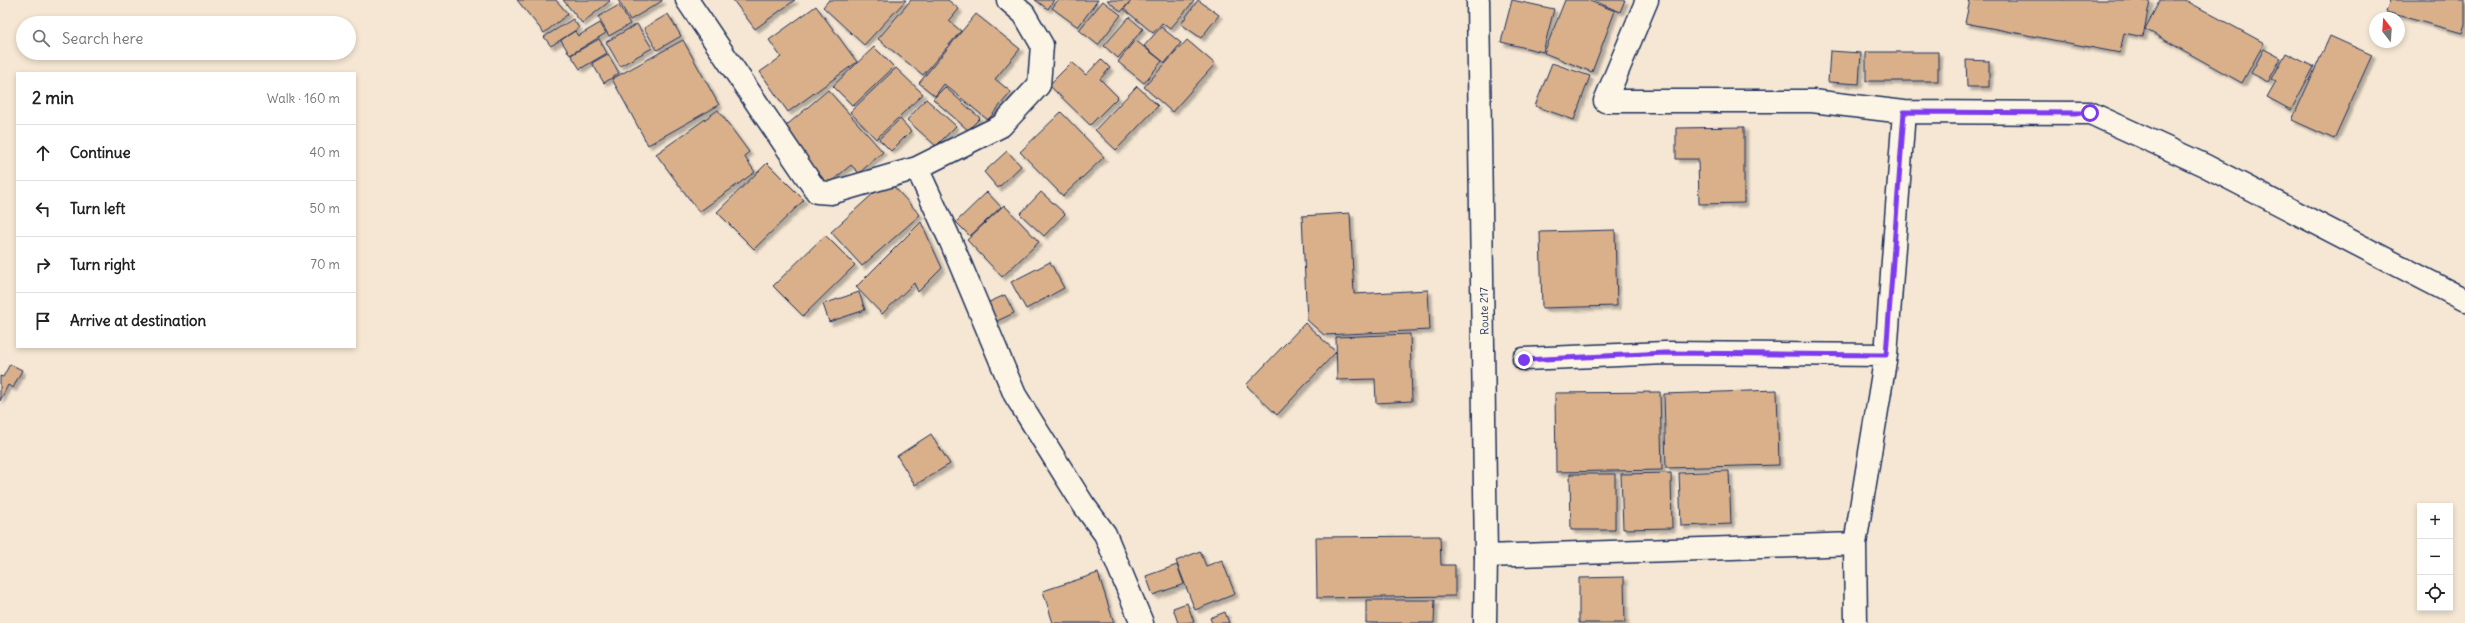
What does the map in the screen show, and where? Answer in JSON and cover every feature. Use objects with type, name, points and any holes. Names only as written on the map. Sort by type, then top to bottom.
[{"type":"street","points":[[687,0],[817,192],[830,193],[917,168],[1001,126],[1039,85],[1042,45],[1024,14],[1008,0]]},
{"type":"street","name":"Route 217","points":[[1478,0],[1486,556],[1485,623]]},
{"type":"street","points":[[1647,0],[1605,101],[1812,101],[1904,112],[2090,113],[2204,165],[2465,300]]},
{"type":"street","points":[[1856,623],[1855,544],[1886,355],[1904,112]]},
{"type":"street","points":[[917,168],[951,242],[1016,395],[1083,504],[1105,534],[1142,623]]},
{"type":"street","points":[[1524,360],[1665,353],[1886,355]]},
{"type":"street","points":[[1486,556],[1855,544]]},
{"type":"building","points":[[517,0],[556,0],[568,14],[544,33]]},
{"type":"building","points":[[563,0],[609,0],[610,1],[582,23]]},
{"type":"building","points":[[618,0],[662,0],[662,1],[630,20]]},
{"type":"building","points":[[733,0],[795,0],[755,29]]},
{"type":"building","points":[[829,0],[906,0],[864,45],[823,7]]},
{"type":"building","points":[[911,0],[948,0],[959,9],[949,21],[961,31],[923,75],[878,39]]},
{"type":"building","points":[[1035,0],[1054,0],[1048,9]]},
{"type":"building","points":[[1058,0],[1098,0],[1078,27],[1052,8]]},
{"type":"building","points":[[1107,0],[1131,0],[1121,12]]},
{"type":"building","points":[[1132,0],[1194,1],[1170,29],[1162,23],[1153,33],[1124,9]]},
{"type":"building","points":[[1198,0],[1219,15],[1201,38],[1181,24]]},
{"type":"building","points":[[1512,0],[1554,9],[1543,52],[1501,42]]},
{"type":"building","points":[[1565,0],[1587,0],[1615,11],[1592,72],[1544,53]]},
{"type":"building","points":[[1592,0],[1625,0],[1620,12]]},
{"type":"building","points":[[1970,0],[2150,0],[2143,37],[2124,33],[2120,53],[1965,23]]},
{"type":"building","points":[[2160,0],[2185,0],[2264,43],[2242,83],[2145,29]]},
{"type":"building","points":[[2390,0],[2465,0],[2465,24],[2462,33],[2405,17],[2405,12],[2386,12]]},
{"type":"building","points":[[1103,1],[1121,15],[1098,45],[1079,30]]},
{"type":"building","points":[[619,5],[630,24],[609,36],[598,17]]},
{"type":"building","points":[[816,6],[857,62],[788,112],[760,72],[781,57],[769,40]]},
{"type":"building","points":[[668,14],[681,36],[657,50],[644,28]]},
{"type":"building","points":[[976,14],[1020,49],[995,79],[1011,92],[988,120],[944,84],[935,96],[919,83]]},
{"type":"building","points":[[1129,17],[1143,29],[1118,58],[1104,46]]},
{"type":"building","points":[[573,19],[579,28],[551,46],[544,37]]},
{"type":"building","points":[[600,23],[606,33],[570,55],[561,40],[575,31],[578,36]]},
{"type":"building","points":[[637,24],[652,48],[620,66],[606,42]]},
{"type":"building","points":[[1161,27],[1181,43],[1165,63],[1144,46]]},
{"type":"building","points":[[2330,36],[2372,55],[2334,139],[2292,120]]},
{"type":"building","points":[[599,39],[607,53],[580,69],[571,55]]},
{"type":"building","points":[[683,40],[719,105],[648,145],[612,79]]},
{"type":"building","points":[[1135,40],[1162,61],[1144,83],[1118,62]]},
{"type":"building","points":[[1187,40],[1215,64],[1172,112],[1144,87]]},
{"type":"building","points":[[874,47],[894,67],[853,106],[833,86]]},
{"type":"building","points":[[2264,49],[2281,58],[2268,82],[2251,73]]},
{"type":"building","points":[[1830,51],[1861,53],[1859,84],[1828,82]]},
{"type":"building","points":[[1866,52],[1938,52],[1938,81],[1866,81]]},
{"type":"building","points":[[2286,53],[2314,67],[2291,110],[2267,97],[2276,81],[2272,79]]},
{"type":"building","points":[[608,54],[619,73],[604,83],[592,63]]},
{"type":"building","points":[[1101,59],[1110,68],[1100,79],[1118,97],[1090,125],[1049,85],[1072,62],[1086,75]]},
{"type":"building","points":[[1966,60],[1989,61],[1989,87],[1967,87]]},
{"type":"building","points":[[1552,63],[1590,76],[1574,120],[1535,106]]},
{"type":"building","points":[[896,68],[923,94],[876,139],[850,112]]},
{"type":"building","points":[[1137,86],[1158,106],[1116,150],[1095,130]]},
{"type":"building","points":[[945,87],[980,118],[968,130],[933,99]]},
{"type":"building","points":[[828,90],[883,152],[859,173],[851,165],[828,184],[781,130]]},
{"type":"building","points":[[926,99],[956,126],[936,146],[907,120]]},
{"type":"building","points":[[718,110],[749,152],[744,156],[755,172],[699,212],[656,154]]},
{"type":"building","points":[[1061,112],[1104,157],[1063,196],[1020,152]]},
{"type":"building","points":[[900,119],[911,131],[891,151],[879,139]]},
{"type":"building","points":[[1744,127],[1744,203],[1699,204],[1698,159],[1676,159],[1676,128]]},
{"type":"building","points":[[1007,151],[1021,166],[998,188],[984,172]]},
{"type":"building","points":[[767,163],[804,200],[754,249],[717,212]]},
{"type":"building","points":[[888,180],[920,215],[862,266],[831,232]]},
{"type":"building","points":[[987,192],[1001,207],[970,236],[956,222]]},
{"type":"building","points":[[1041,192],[1065,214],[1044,236],[1020,214]]},
{"type":"building","points":[[1004,205],[1039,242],[1002,277],[967,240]]},
{"type":"building","points":[[1350,213],[1354,294],[1428,290],[1430,330],[1324,335],[1307,320],[1302,216]]},
{"type":"building","points":[[921,222],[942,268],[918,292],[914,283],[882,314],[856,287]]},
{"type":"building","points":[[1615,230],[1617,306],[1542,308],[1540,232]]},
{"type":"building","points":[[825,235],[855,265],[803,316],[773,286]]},
{"type":"building","points":[[1050,262],[1064,288],[1026,309],[1011,282]]},
{"type":"building","points":[[859,292],[865,310],[829,322],[823,304]]},
{"type":"building","points":[[1005,295],[1014,313],[995,322],[987,303]]},
{"type":"building","points":[[1305,323],[1336,352],[1277,415],[1246,385]]},
{"type":"building","points":[[1410,334],[1412,401],[1376,403],[1375,379],[1337,380],[1336,337]]},
{"type":"building","points":[[10,364],[22,370],[13,388],[8,385],[0,401],[0,376],[3,377]]},
{"type":"building","points":[[1777,390],[1779,465],[1666,468],[1664,394]]},
{"type":"building","points":[[1660,392],[1662,470],[1556,472],[1555,393]]},
{"type":"building","points":[[931,434],[950,464],[915,485],[897,456]]},
{"type":"building","points":[[1729,471],[1731,524],[1681,526],[1679,473]]},
{"type":"building","points":[[1671,473],[1672,528],[1623,529],[1621,474]]},
{"type":"building","points":[[1570,474],[1615,474],[1615,530],[1571,530]]},
{"type":"building","points":[[1440,536],[1441,565],[1455,565],[1455,596],[1317,598],[1316,537]]},
{"type":"building","points":[[1200,551],[1206,566],[1222,560],[1235,594],[1195,610],[1176,561]]},
{"type":"building","points":[[1177,565],[1184,584],[1153,595],[1146,576]]},
{"type":"building","points":[[1098,573],[1114,623],[1053,623],[1043,591]]},
{"type":"building","points":[[1624,577],[1625,623],[1579,623],[1579,578]]},
{"type":"building","points":[[1366,600],[1435,600],[1434,623],[1366,623]]},
{"type":"building","points":[[1187,603],[1194,622],[1178,623],[1173,608]]},
{"type":"building","points":[[1225,612],[1229,623],[1212,623],[1210,618]]},
{"type":"route","points":[[1524,360],[1665,353],[1886,355],[1904,112],[2090,113]]}]
